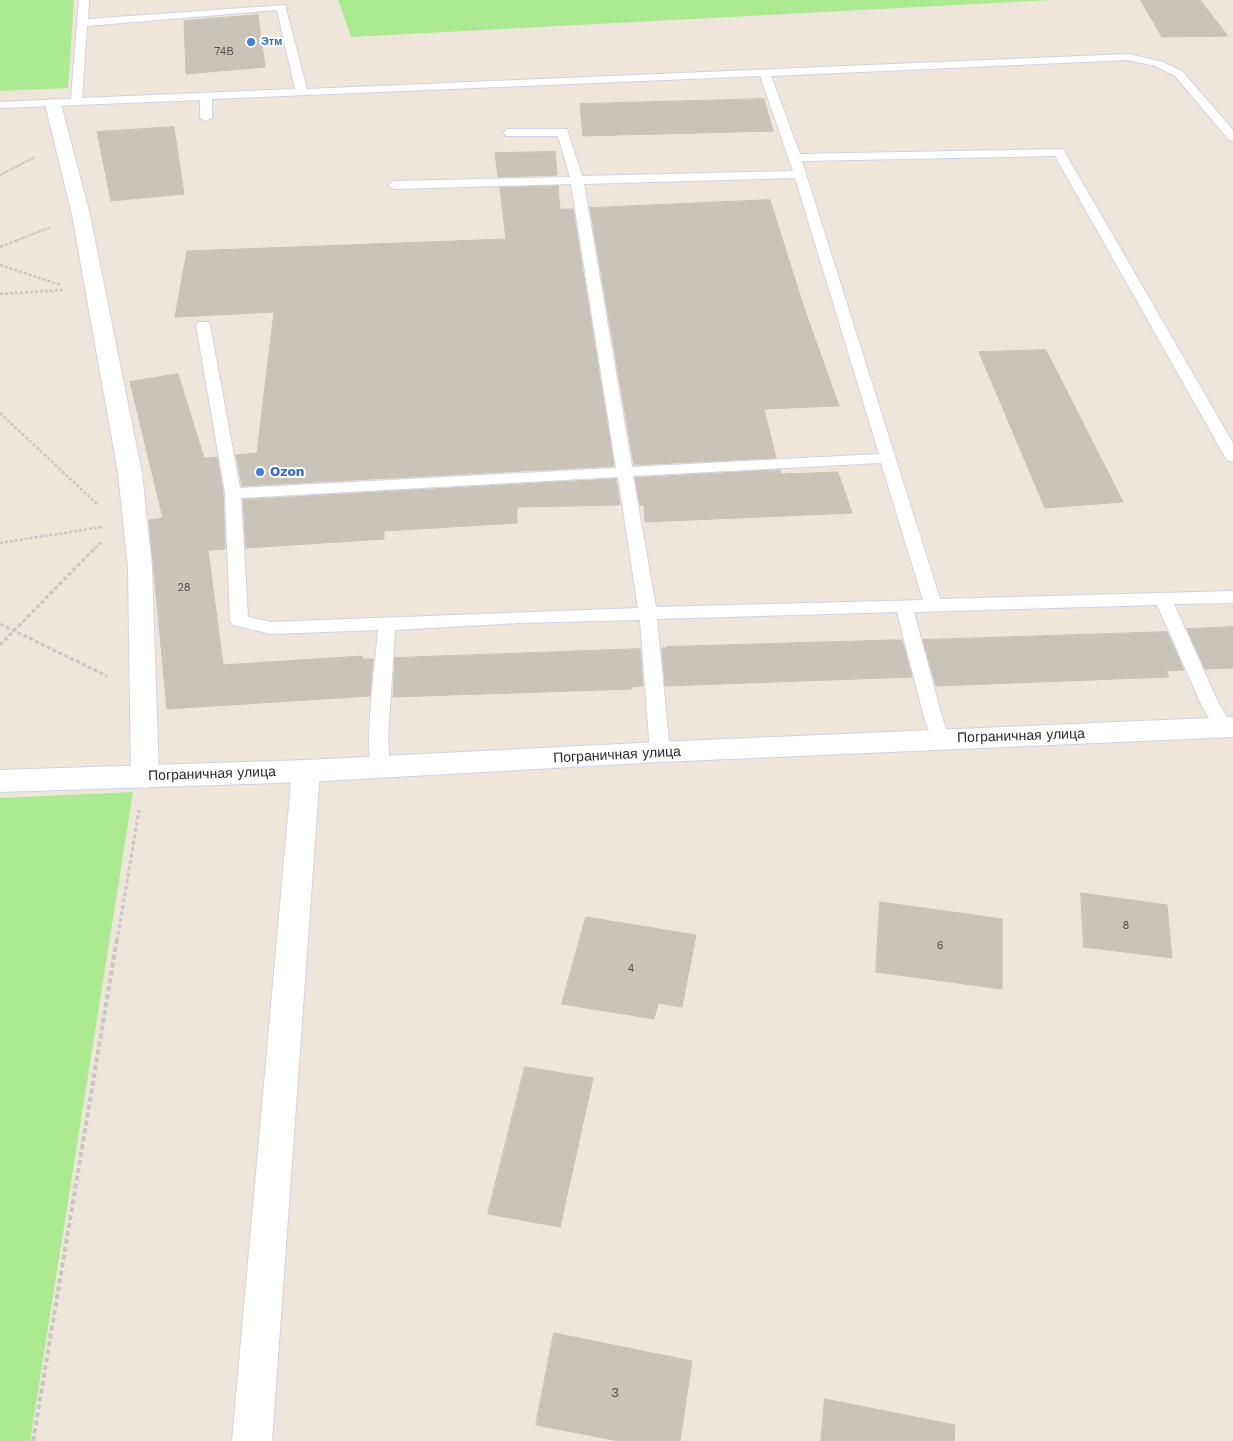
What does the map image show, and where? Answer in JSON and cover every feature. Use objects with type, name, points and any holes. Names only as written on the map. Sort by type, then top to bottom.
[{"type":"street","points":[[53,104],[81,216],[112,363],[130,473],[140,567],[145,777]]},
{"type":"street","name":"Пограничная улица","points":[[0,781],[306,771],[660,752],[1228,727]]},
{"type":"street","points":[[252,1441],[306,771]]},
{"type":"lane","points":[[76,102],[84,0]]},
{"type":"lane","points":[[82,23],[282,7],[302,93]]},
{"type":"lane","points":[[0,106],[1128,58],[1159,64],[1179,74],[1233,137]]},
{"type":"lane","points":[[765,73],[795,158],[933,605]]},
{"type":"lane","points":[[206,97],[206,118]]},
{"type":"lane","points":[[510,133],[563,132],[577,180],[648,614],[660,752]]},
{"type":"lane","points":[[795,158],[1059,152],[1233,456]]},
{"type":"lane","points":[[394,185],[800,174]]},
{"type":"lane","points":[[203,325],[233,493],[239,621],[271,628],[520,617],[1233,597]]},
{"type":"lane","points":[[233,493],[887,458]]},
{"type":"lane","points":[[1164,599],[1210,704],[1228,727]]},
{"type":"lane","points":[[904,606],[941,740]]},
{"type":"lane","points":[[380,767],[379,738],[387,624]]},
{"type":"path","points":[[0,175],[62,142]]},
{"type":"path","points":[[0,247],[81,216]]},
{"type":"path","points":[[0,265],[65,286]]},
{"type":"path","points":[[0,413],[105,511]]},
{"type":"path","points":[[0,543],[108,526]]},
{"type":"path","points":[[0,646],[104,538]]},
{"type":"path","points":[[0,624],[110,678]]},
{"type":"path","points":[[33,1441],[145,777]]},
{"type":"green space","points":[[0,0],[74,0],[68,88],[0,91]]},
{"type":"green space","points":[[338,0],[1051,0],[351,37]]},
{"type":"green space","points":[[133,792],[30,1441],[0,1441],[0,798]]},
{"type":"building","points":[[1200,0],[1228,36],[1162,37],[1141,1]]},
{"type":"building","points":[[258,15],[265,67],[186,74],[184,21]]},
{"type":"building","points":[[764,99],[773,131],[583,136],[580,104]]},
{"type":"building","points":[[174,127],[184,194],[111,201],[97,132]]},
{"type":"building","points":[[555,152],[557,175],[498,177],[495,153]]},
{"type":"building","points":[[558,186],[560,209],[573,209],[614,466],[242,486],[236,455],[257,453],[274,312],[175,317],[187,251],[506,239],[500,188]]},
{"type":"building","points":[[770,200],[803,305],[839,406],[764,409],[776,458],[634,465],[590,208]]},
{"type":"building","points":[[1046,350],[1123,502],[1045,508],[979,352]]},
{"type":"building","points":[[178,374],[204,458],[217,457],[223,493],[225,549],[208,550],[223,665],[362,656],[362,659],[373,659],[370,696],[167,709],[149,520],[163,518],[130,382]]},
{"type":"building","points":[[780,470],[781,474],[838,472],[852,513],[645,522],[644,505],[640,505],[635,478]]},
{"type":"building","points":[[616,479],[620,505],[517,507],[517,523],[384,531],[384,539],[246,548],[243,500]]},
{"type":"building","points":[[1233,627],[1233,668],[1205,669],[1187,629]]},
{"type":"building","points":[[1167,632],[1184,670],[1166,671],[1169,677],[936,686],[923,640]]},
{"type":"building","points":[[902,640],[912,677],[665,686],[662,648],[666,647]]},
{"type":"building","points":[[640,649],[643,686],[632,687],[632,689],[393,697],[395,658]]},
{"type":"building","points":[[1081,893],[1167,905],[1172,958],[1084,947]]},
{"type":"building","points":[[880,902],[1002,919],[1002,989],[876,972]]},
{"type":"building","points":[[586,917],[696,935],[682,1007],[658,1003],[654,1019],[562,1004]]},
{"type":"building","points":[[525,1067],[593,1078],[560,1227],[488,1214]]},
{"type":"building","points":[[554,1333],[692,1361],[680,1441],[619,1441],[536,1425]]},
{"type":"building","points":[[825,1399],[955,1425],[954,1441],[821,1441]]},
{"type":"place","name":"Этм","points":[[251,42]]},
{"type":"place","name":"Ozon","points":[[260,472]]}]
